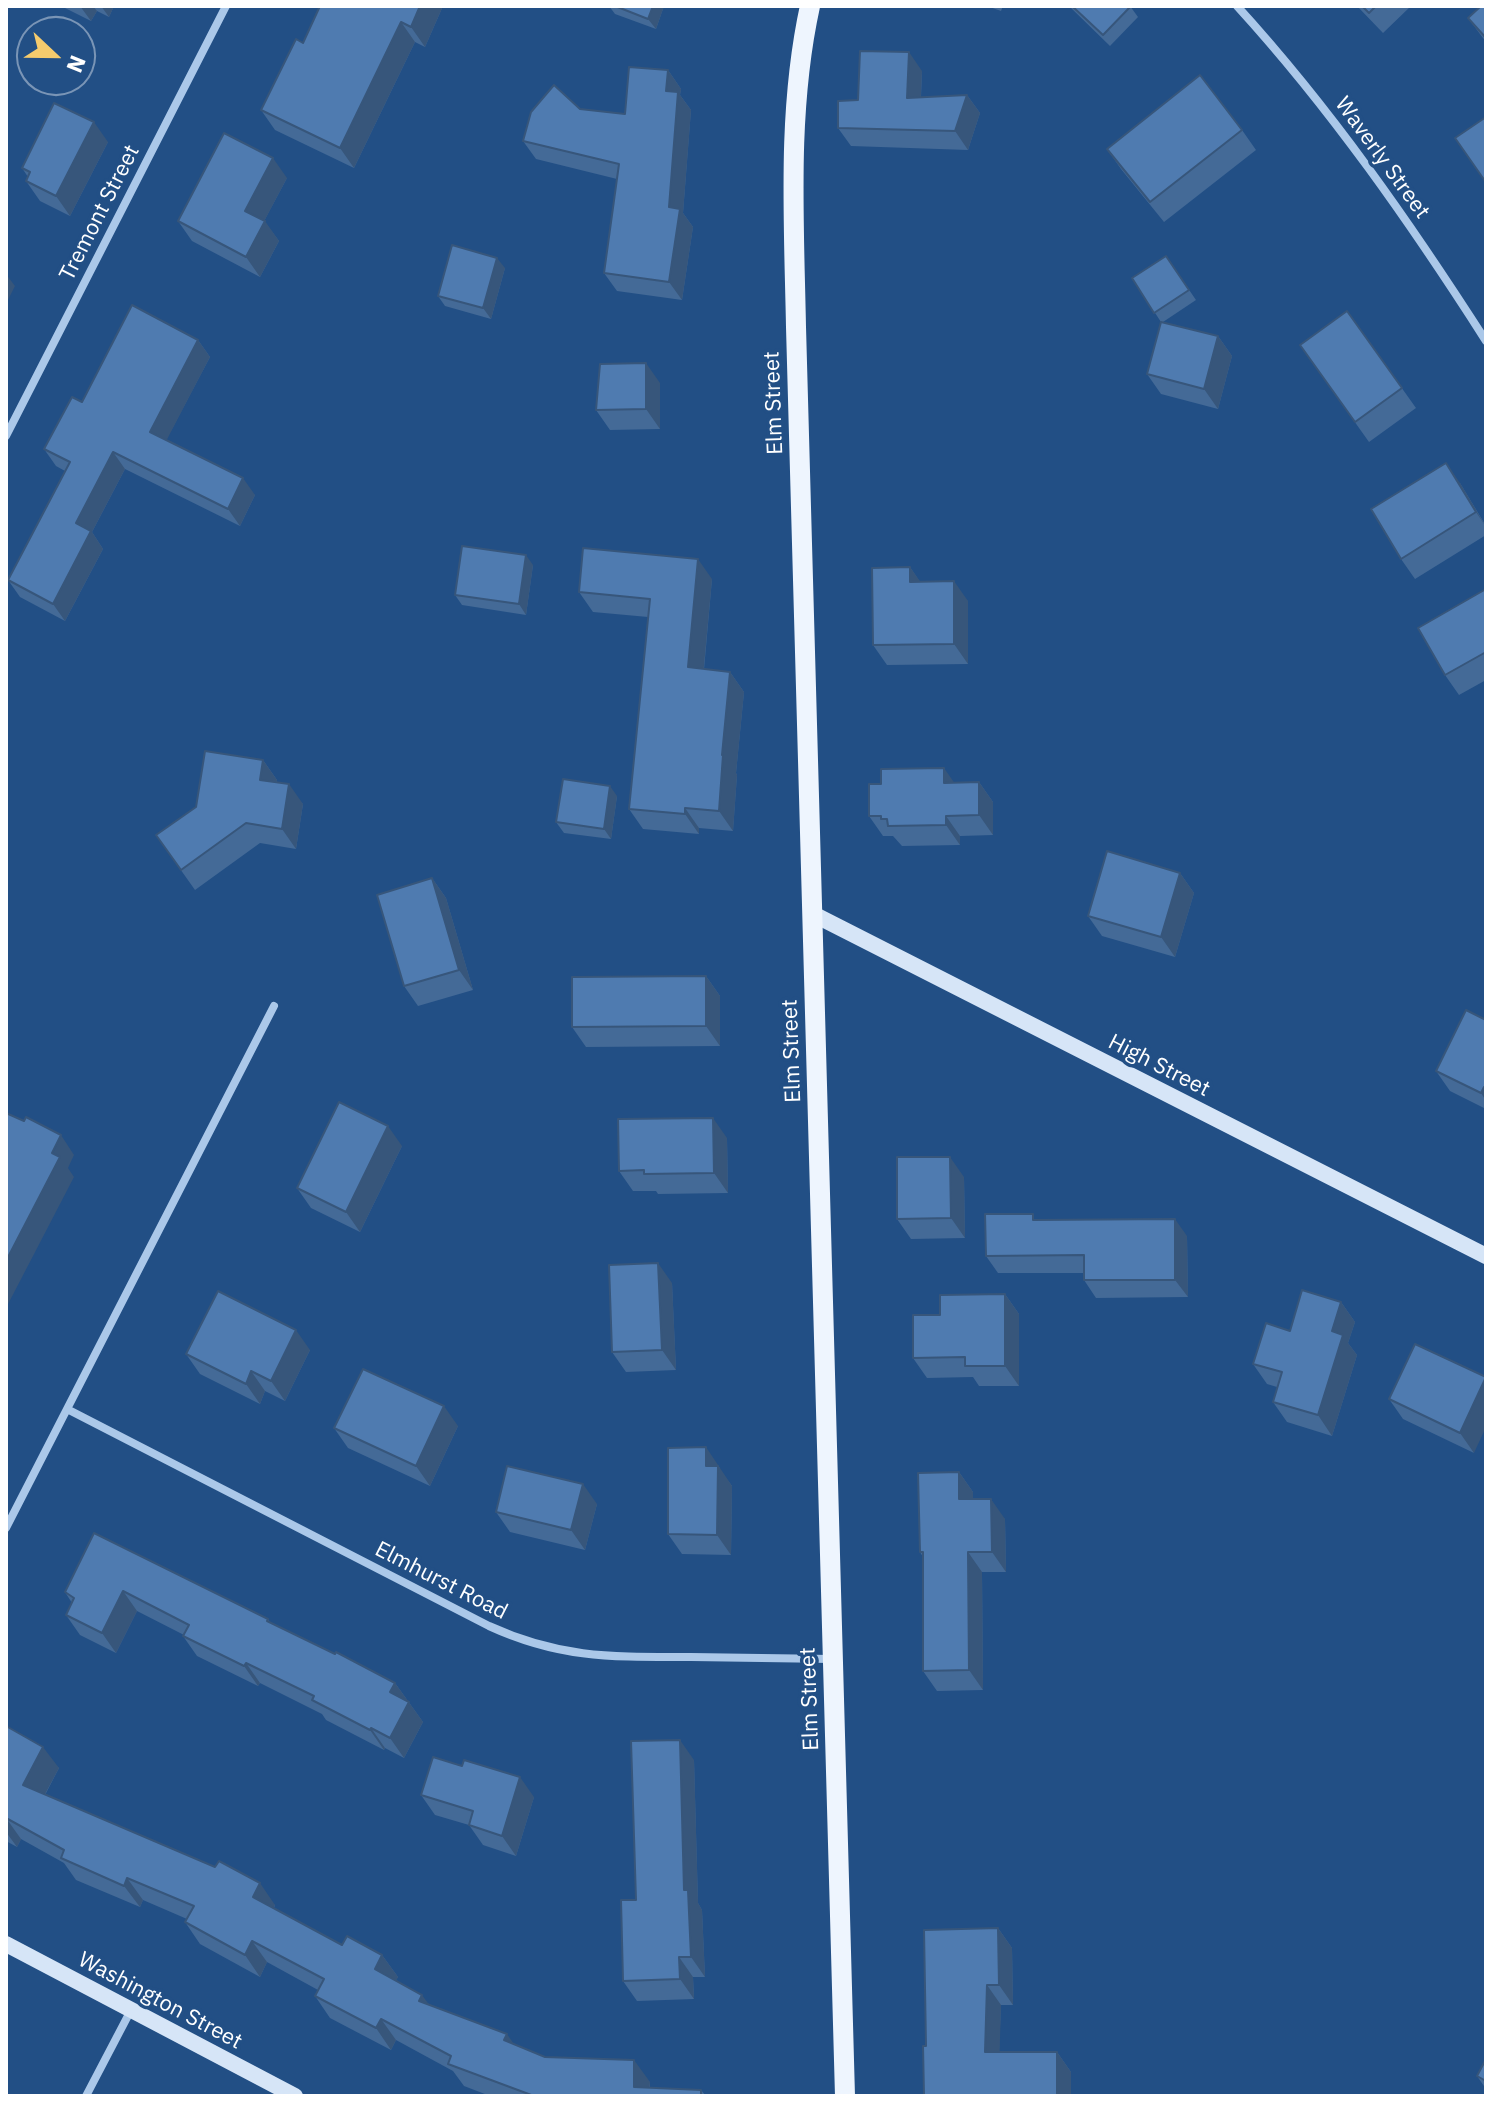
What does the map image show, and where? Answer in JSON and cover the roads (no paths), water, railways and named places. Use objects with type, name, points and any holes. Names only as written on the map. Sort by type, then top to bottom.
[{"type":"main road","name":"Elm Street","points":[[810,6],[798,72],[794,232],[845,2096]]},
{"type":"street","name":"Tremont Street","points":[[6,436],[226,6]]},
{"type":"street","name":"Waverly Street","points":[[1237,6],[1305,84],[1349,141],[1433,259],[1486,341]]},
{"type":"street","name":"High Street","points":[[813,914],[1486,1256]]},
{"type":"street","points":[[6,1528],[274,1006]]},
{"type":"street","name":"Elmhurst Road","points":[[67,1409],[489,1626],[529,1643],[570,1653],[613,1657],[833,1659]]},
{"type":"street","name":"Washington Street","points":[[6,1944],[295,2096]]},
{"type":"street","points":[[86,2096],[131,2010]]}]
